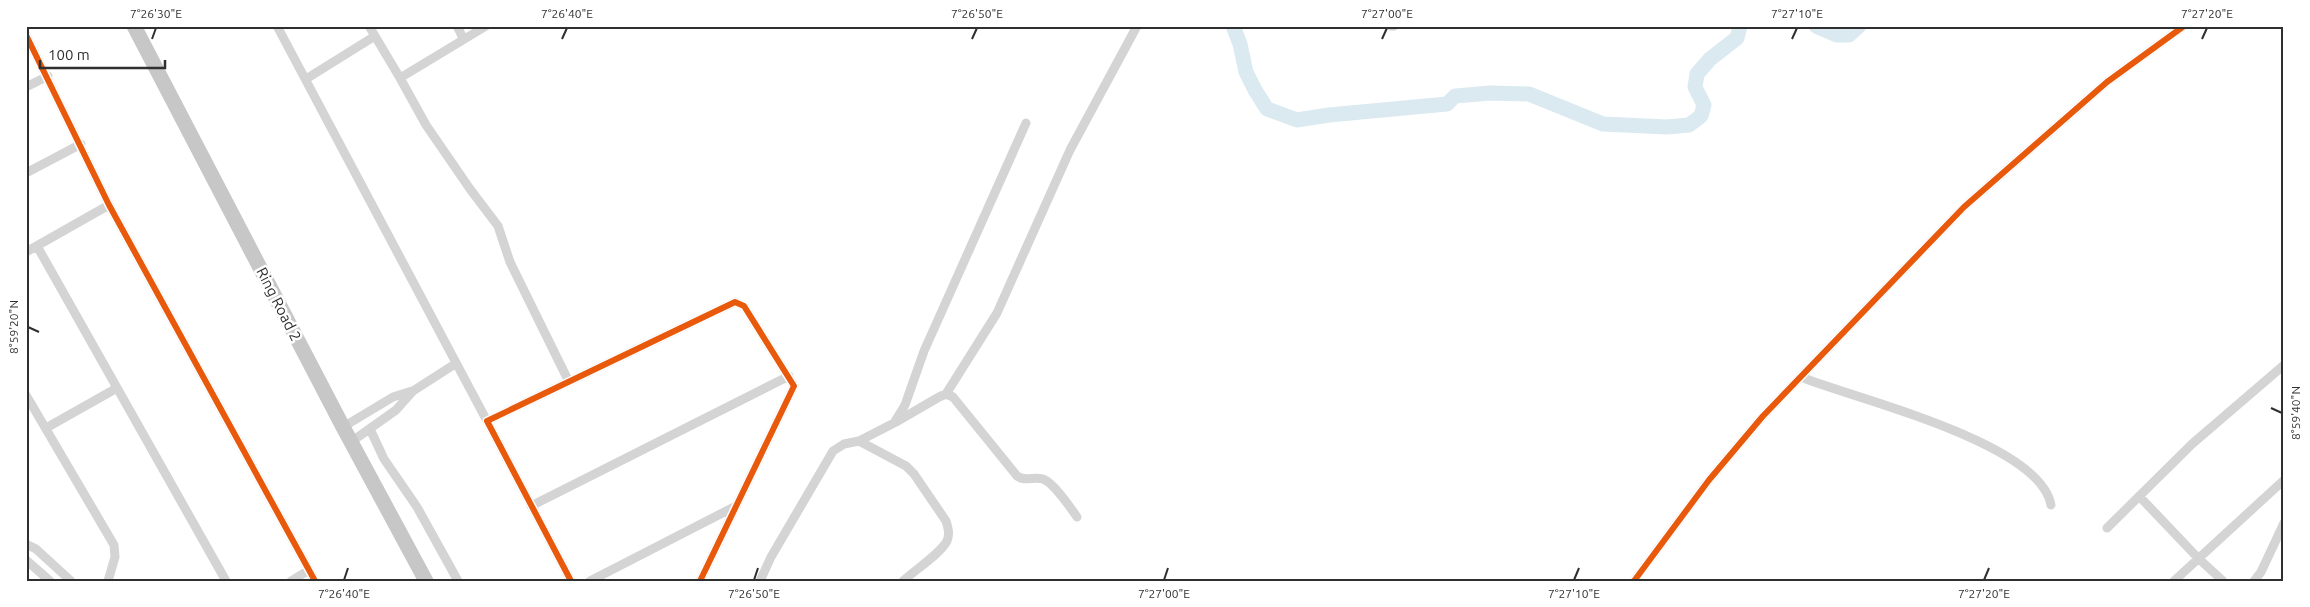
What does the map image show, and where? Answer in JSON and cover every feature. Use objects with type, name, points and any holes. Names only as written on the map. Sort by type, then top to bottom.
[{"type":"main road","name":"Ring Road 2","points":[[134,26],[343,427],[426,581]]},
{"type":"street","points":[[277,26],[571,581]]},
{"type":"street","points":[[369,26],[426,125],[498,226],[510,262],[569,382]]},
{"type":"street","points":[[456,26],[463,38]]},
{"type":"street","points":[[400,78],[463,38],[486,26]]},
{"type":"street","points":[[760,581],[833,451],[844,444],[859,441],[894,424],[946,394],[997,313],[1070,150],[1137,26]]},
{"type":"street","points":[[1634,581],[1709,480],[1763,416],[1964,207],[2107,82],[2184,26]]},
{"type":"street","points":[[26,35],[48,76],[109,205],[315,581]]},
{"type":"street","points":[[306,79],[374,36]]},
{"type":"street","points":[[26,87],[48,76]]},
{"type":"street","points":[[894,424],[905,406],[924,351],[1026,123]]},
{"type":"street","points":[[26,173],[81,144]]},
{"type":"street","points":[[26,252],[109,205]]},
{"type":"street","points":[[37,246],[226,581]]},
{"type":"street","points":[[487,421],[735,302],[744,306],[794,386],[700,581]]},
{"type":"street","points":[[351,442],[396,410],[413,391],[455,364]]},
{"type":"street","points":[[2107,528],[2192,444],[2284,365]]},
{"type":"street","points":[[531,506],[789,376]]},
{"type":"street","points":[[1801,377],[1928,421],[2013,459],[2036,477],[2048,495],[2051,505]]},
{"type":"street","points":[[46,428],[116,388]]},
{"type":"street","points":[[343,427],[393,397],[413,391]]},
{"type":"street","points":[[946,394],[953,397],[1017,476],[1023,480],[1043,479],[1051,484],[1077,517]]},
{"type":"street","points":[[26,395],[114,545],[116,557],[108,581]]},
{"type":"street","points":[[370,429],[384,459],[417,507],[458,581]]},
{"type":"street","points":[[859,441],[906,466],[914,474],[946,521],[949,530],[948,540],[940,550],[903,581]]},
{"type":"street","points":[[2174,581],[2284,480]]},
{"type":"street","points":[[2139,496],[2198,558],[2223,581]]},
{"type":"street","points":[[590,581],[736,506]]},
{"type":"street","points":[[2254,581],[2261,572],[2284,523]]},
{"type":"street","points":[[26,544],[36,549],[71,581]]},
{"type":"street","points":[[26,560],[50,581]]},
{"type":"street","points":[[291,581],[309,570]]},
{"type":"waterway","points":[[1233,26],[1240,44],[1246,72],[1267,109],[1297,120],[1329,115],[1447,104],[1455,96],[1490,93],[1529,94],[1603,124],[1667,127],[1689,125],[1701,116],[1704,105],[1695,87],[1697,74],[1710,59],[1737,38],[1740,26]]},
{"type":"waterway","points":[[1816,26],[1837,35],[1849,35],[1859,26]]},
{"type":"cycle path","points":[[1634,581],[1709,480],[1763,416],[1964,207],[2107,82],[2184,26]]},
{"type":"cycle path","points":[[26,35],[109,205],[315,581]]},
{"type":"cycle path","points":[[571,581],[487,421],[735,302],[744,306],[794,386],[700,581]]}]
